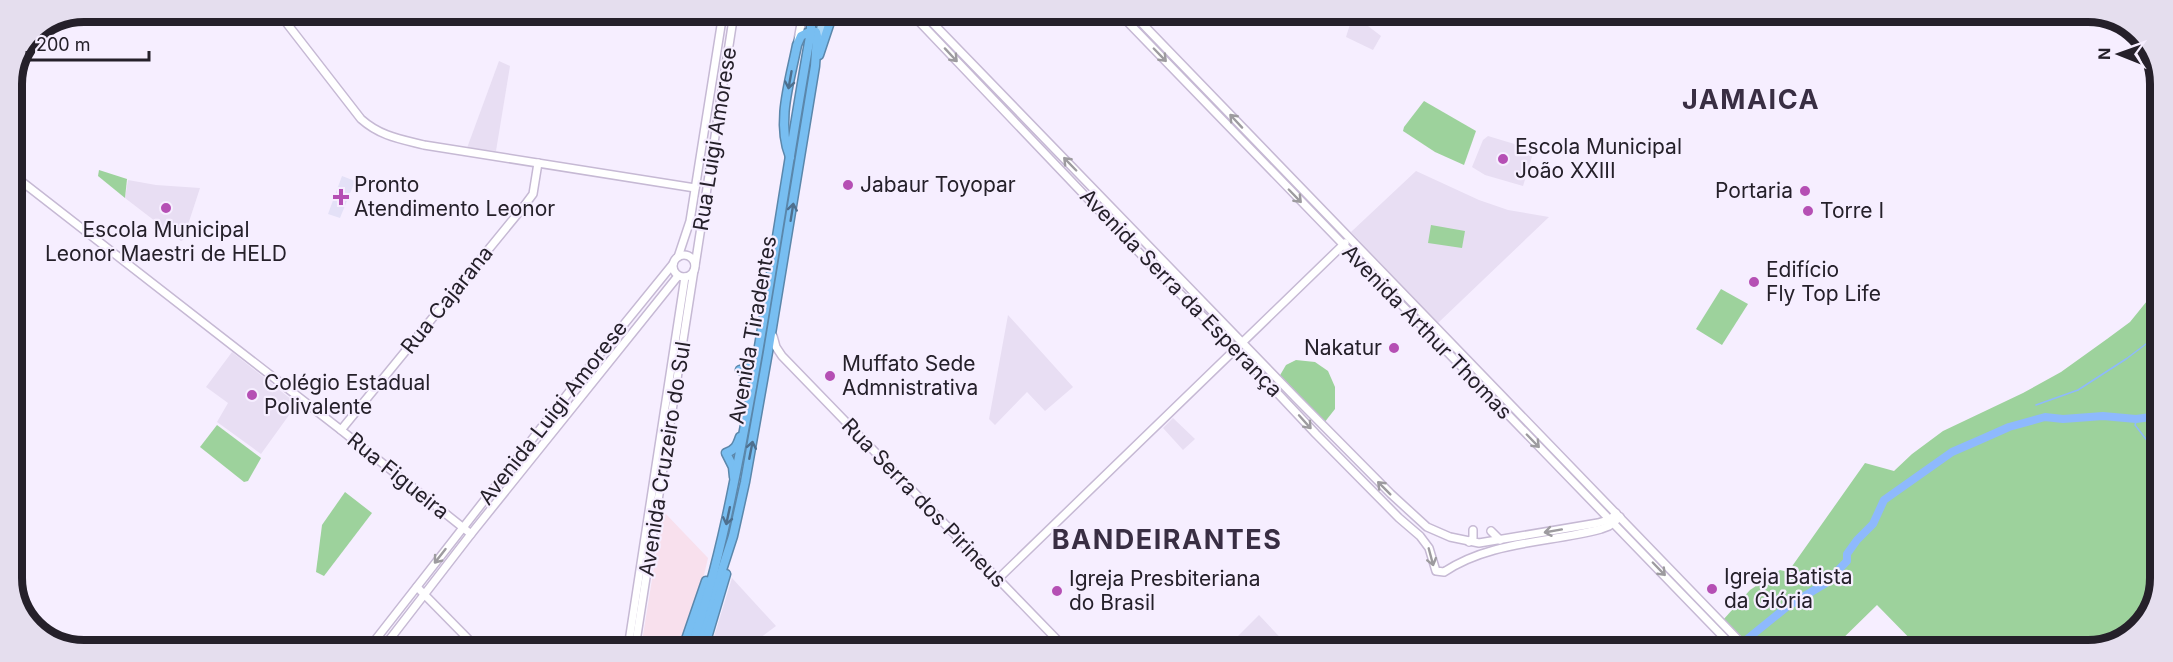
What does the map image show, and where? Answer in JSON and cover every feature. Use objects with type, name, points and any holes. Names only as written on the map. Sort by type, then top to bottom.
[{"type":"highway","points":[[811,22],[811,31]]},
{"type":"highway","points":[[815,66],[830,22]]},
{"type":"highway","points":[[790,158],[785,145],[784,116],[797,45],[801,36],[811,31],[816,32],[817,36],[815,66]]},
{"type":"highway","name":"Avenida Tiradentes","points":[[694,640],[728,536],[811,31]]},
{"type":"highway","name":"Avenida Tiradentes","points":[[699,640],[728,536],[768,352],[815,66]]},
{"type":"highway","points":[[785,145],[795,125]]},
{"type":"highway","points":[[768,293],[763,345],[768,352]]},
{"type":"highway","points":[[740,370],[744,371],[751,367],[760,340]]},
{"type":"highway","points":[[735,486],[733,467],[726,453],[736,447],[747,414]]},
{"type":"highway","points":[[686,640],[709,571],[728,536]]},
{"type":"highway","points":[[707,640],[722,592],[728,536]]},
{"type":"main road","name":"Avenida Tiradentes","points":[[811,31],[814,22]]},
{"type":"main road","name":"Avenida Tiradentes","points":[[815,66],[822,22]]},
{"type":"street","points":[[286,22],[361,119],[386,136],[424,145],[695,188]]},
{"type":"street","name":"Rua Luigi Amorese","points":[[678,256],[688,228],[722,22]]},
{"type":"street","name":"Rua Luigi Amorese","points":[[694,268],[733,22]]},
{"type":"street","points":[[797,45],[801,22]]},
{"type":"street","name":"Avenida Serra da Esperança","points":[[920,22],[1152,266],[1236,349],[1399,518],[1420,536],[1429,548],[1434,568],[1439,572],[1444,572],[1460,561],[1480,553],[1588,533],[1601,529],[1615,518]]},
{"type":"street","name":"Avenida Serra da Esperança","points":[[931,22],[1391,494],[1427,527],[1469,542],[1479,543],[1598,523],[1615,518]]},
{"type":"street","name":"Avenida Arthur Thomas","points":[[1128,22],[1343,245],[1738,640]]},
{"type":"street","name":"Avenida Arthur Thomas","points":[[1140,22],[1349,239],[1406,295],[1727,640]]},
{"type":"street","points":[[1140,35],[1146,28]]},
{"type":"street","points":[[1193,90],[1200,83]]},
{"type":"street","points":[[709,109],[708,134],[715,134]]},
{"type":"street","points":[[1248,146],[1254,140]]},
{"type":"street","name":"Rua Cajarana","points":[[341,430],[525,206],[533,194],[538,163]]},
{"type":"street","name":"Rua Figueira","points":[[22,182],[471,534]]},
{"type":"street","points":[[998,579],[1349,239]]},
{"type":"street","points":[[678,256],[689,257],[694,268],[691,275],[681,277],[674,271],[673,264],[678,256]]},
{"type":"street","name":"Avenida Luigi Amorese","points":[[375,640],[673,264]]},
{"type":"street","name":"Avenida Cruzeiro do Sul","points":[[636,640],[694,268]]},
{"type":"street","name":"Avenida Cruzeiro do Sul","points":[[629,640],[681,277]]},
{"type":"street","name":"Avenida Luigi Amorese","points":[[389,640],[664,293],[681,277]]},
{"type":"street","points":[[654,286],[664,293]]},
{"type":"street","points":[[774,318],[774,343],[782,356]]},
{"type":"street","points":[[768,352],[782,356]]},
{"type":"street","name":"Rua Serra dos Pirineus","points":[[782,356],[1057,640]]},
{"type":"street","points":[[1420,536],[1427,527]]},
{"type":"street","points":[[1469,542],[1473,538],[1473,530]]},
{"type":"street","points":[[1491,531],[1500,540]]},
{"type":"street","points":[[417,586],[469,640]]},
{"type":"shaded area","points":[[1351,22],[1368,26],[1381,36],[1373,50],[1346,37]]},
{"type":"shaded area","points":[[499,61],[510,66],[496,151],[467,148]]},
{"type":"shaded area","name":"Escola Municipal João XXIII","points":[[1488,136],[1534,150],[1523,186],[1485,175],[1472,167],[1483,140]]},
{"type":"shaded area","points":[[1416,171],[1479,200],[1508,210],[1549,217],[1438,323],[1351,232]]},
{"type":"shaded area","name":"Pronto Atendimento Leonor","points":[[342,176],[355,181],[340,218],[328,214]]},
{"type":"shaded area","name":"Escola Municipal Leonor Maestri de HELD","points":[[128,180],[156,185],[200,188],[183,240],[181,241],[125,198]]},
{"type":"shaded area","points":[[1008,315],[1073,387],[1045,411],[1027,392],[995,425],[989,419]]},
{"type":"shaded area","name":"Colégio Estadual Polivalente","points":[[232,352],[297,404],[261,454],[217,422],[228,403],[206,387]]},
{"type":"shaded area","points":[[1173,418],[1195,439],[1183,450],[1163,428]]},
{"type":"shaded area","points":[[663,511],[708,558],[697,605],[685,640],[642,640]]},
{"type":"shaded area","points":[[732,578],[776,626],[758,640],[713,640]]},
{"type":"shaded area","points":[[1259,615],[1283,640],[1234,640]]},
{"type":"green space","points":[[1424,101],[1476,131],[1464,165],[1435,152],[1403,131]]},
{"type":"green space","points":[[99,170],[127,179],[125,198],[98,176]]},
{"type":"green space","points":[[1431,225],[1465,231],[1462,248],[1428,243]]},
{"type":"green space","points":[[1721,289],[1748,304],[1722,345],[1696,329]]},
{"type":"green space","points":[[2150,297],[2150,586],[2140,612],[2126,627],[2109,636],[2089,640],[1911,640],[1877,605],[1841,640],[1746,640],[1723,620],[1750,590],[1780,570],[1788,572],[1865,463],[1894,471],[1943,431],[2061,372],[2130,322]]},
{"type":"green space","points":[[1296,360],[1315,362],[1328,371],[1335,387],[1335,409],[1324,423],[1279,377],[1286,365]]},
{"type":"green space","points":[[217,425],[261,458],[248,481],[244,482],[200,447]]},
{"type":"green space","points":[[345,492],[372,513],[324,576],[316,572],[322,525]]},
{"type":"waterway","points":[[2036,405],[2078,390],[2150,341]]},
{"type":"waterway","points":[[1746,640],[1788,606],[1826,583],[1847,561],[1847,554],[1873,524],[1884,500],[1952,452],[2009,427],[2045,417],[2063,419],[2103,416],[2136,419],[2150,417]]},
{"type":"waterway","points":[[2137,419],[2135,425],[2150,444]]},
{"type":"place","name":"Escola Municipal João XXIII","points":[[1503,159]]},
{"type":"place","name":"Jabaur Toyopar","points":[[848,185]]},
{"type":"place","name":"Portaria","points":[[1805,191]]},
{"type":"place","name":"Pronto Atendimento Leonor","points":[[341,197]]},
{"type":"place","name":"Escola Municipal Leonor Maestri de HELD","points":[[166,208]]},
{"type":"place","name":"Torre I","points":[[1808,211]]},
{"type":"place","name":"Edifício Fly Top Life","points":[[1754,282]]},
{"type":"place","name":"Nakatur","points":[[1394,348]]},
{"type":"place","name":"Muffato Sede Admnistrativa","points":[[830,376]]},
{"type":"place","name":"Colégio Estadual Polivalente","points":[[252,395]]},
{"type":"place","name":"Igreja Batista da Glória","points":[[1712,589]]},
{"type":"place","name":"Igreja Presbiteriana do Brasil","points":[[1057,591]]},
{"type":"district","name":"JAMAICA","points":[[1751,100]]},
{"type":"district","name":"BANDEIRANTES","points":[[1167,540]]}]
